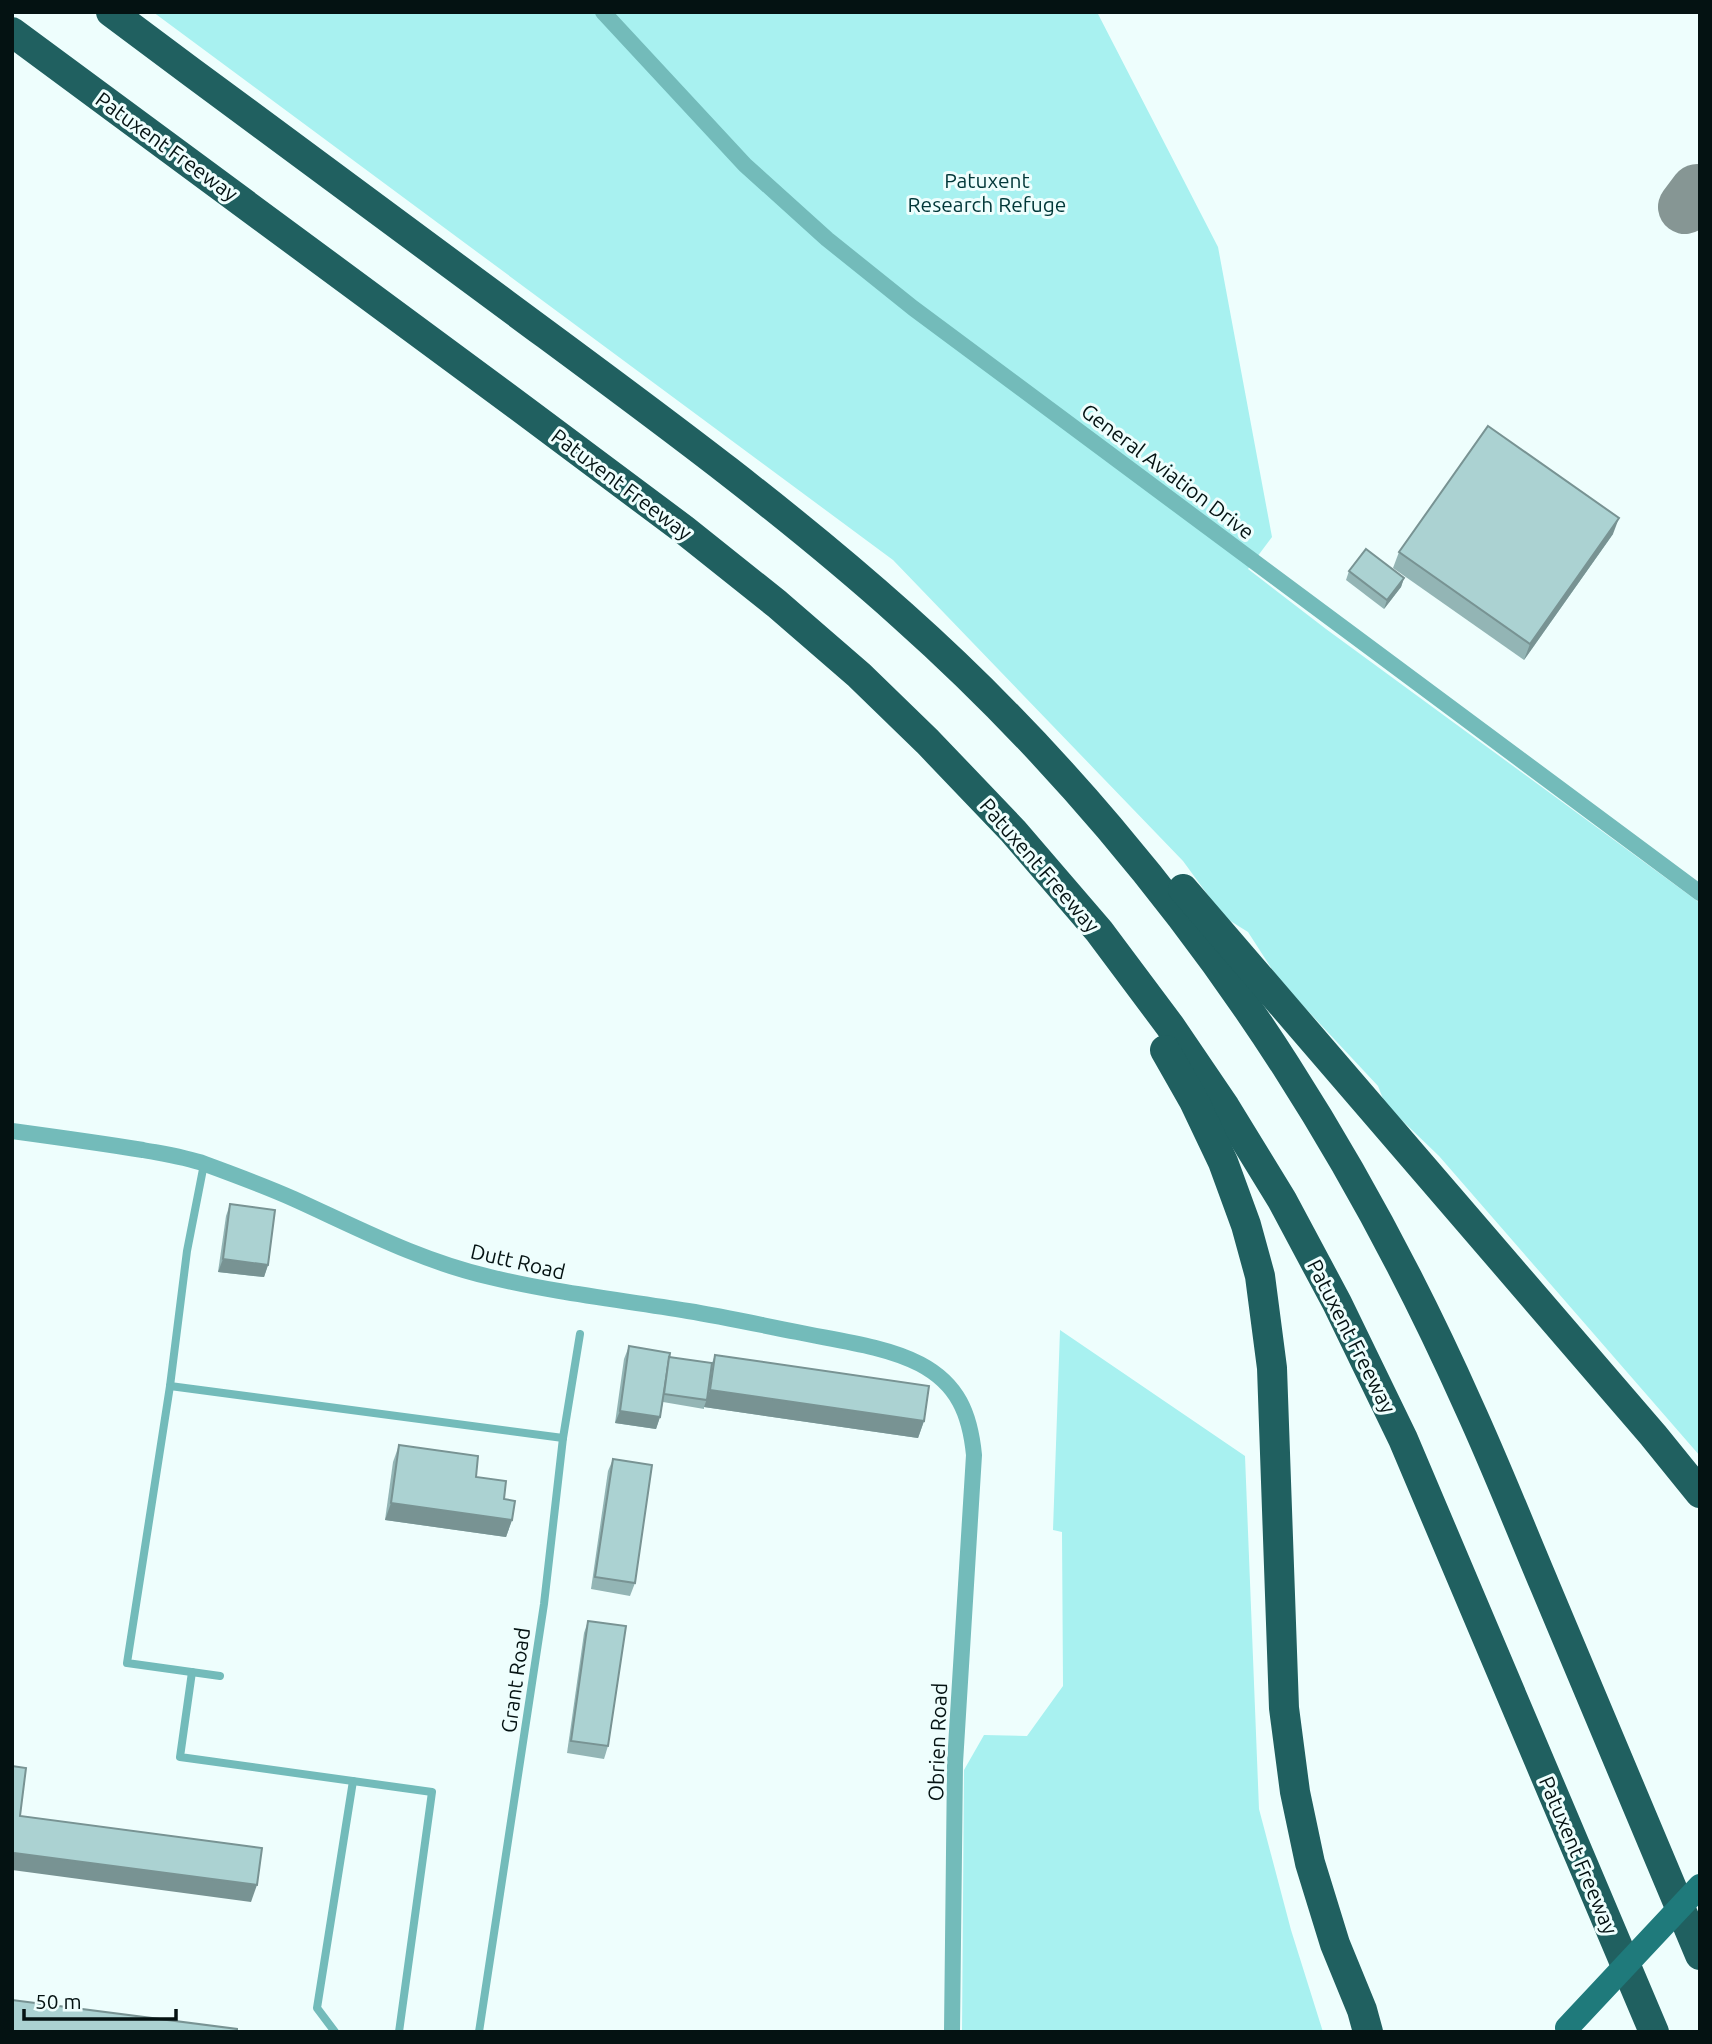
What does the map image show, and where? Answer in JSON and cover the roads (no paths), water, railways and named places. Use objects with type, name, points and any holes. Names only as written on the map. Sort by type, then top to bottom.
[{"type":"highway","points":[[111,12],[559,343],[734,476],[863,581],[1070,771],[1170,874],[1700,1493]]},
{"type":"highway","name":"Patuxent Freeway","points":[[12,32],[683,529],[778,604],[859,674],[928,742],[1013,831],[1099,931],[1170,1026],[1225,1107],[1282,1200],[1337,1303],[1404,1439],[1654,2032]]},
{"type":"highway","points":[[980,689],[1063,777],[1157,885],[1232,986],[1344,1159],[1404,1270],[1468,1405],[1700,1955]]},
{"type":"highway","points":[[928,742],[1086,941],[1156,1035],[1194,1101],[1217,1149],[1246,1225],[1260,1276],[1272,1368],[1283,1708],[1295,1793],[1310,1863],[1335,1944],[1362,2010],[1368,2032]]},
{"type":"highway","points":[[1653,1435],[1700,1479]]},
{"type":"main road","points":[[1567,2028],[1700,1886]]},
{"type":"street","name":"General Aviation Drive","points":[[603,12],[745,165],[827,239],[913,308],[1700,893]]},
{"type":"street","name":"Dutt Road","points":[[12,1131],[128,1148],[204,1164],[292,1198],[394,1246],[441,1264],[488,1277],[569,1294],[689,1311],[838,1340],[908,1358],[940,1377],[954,1393],[965,1410],[974,1455]]},
{"type":"street","name":"Obrien Road","points":[[952,2032],[956,1763],[974,1455]]},
{"type":"lane","points":[[204,1164],[187,1251],[170,1386],[127,1663],[220,1676]]},
{"type":"lane","name":"Grant Road","points":[[479,2032],[544,1604],[563,1438],[580,1334]]},
{"type":"lane","points":[[170,1386],[563,1438]]},
{"type":"lane","points":[[192,1672],[180,1758],[432,1792],[399,2032]]},
{"type":"lane","points":[[335,2032],[317,2008],[354,1781]]},
{"type":"park label","name":"Patuxent Research Refuge","points":[[987,192]]}]
